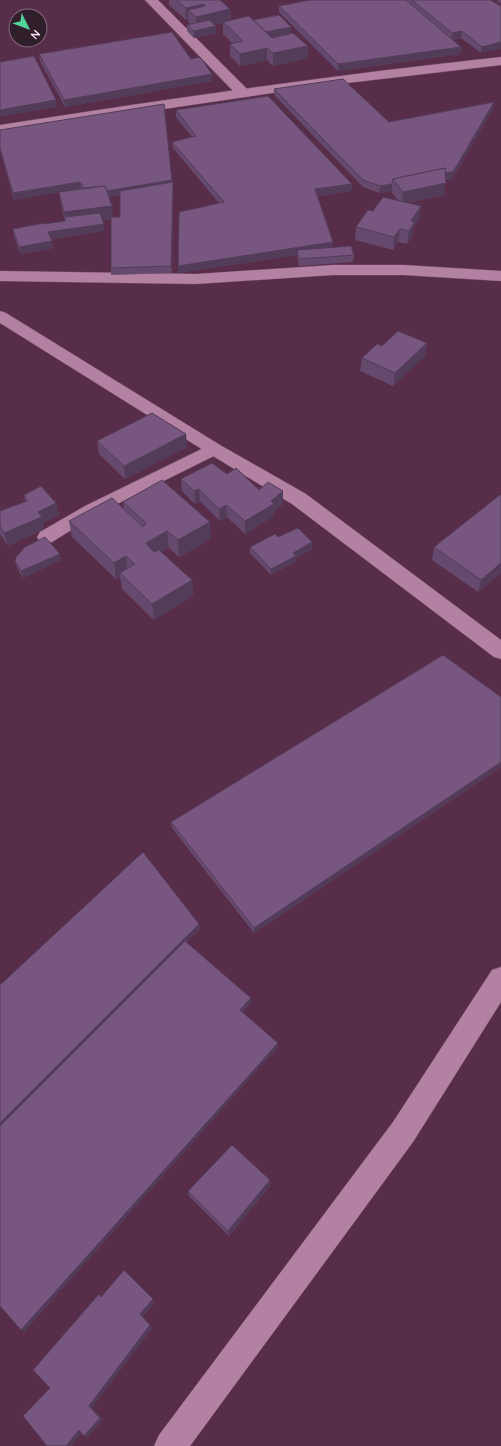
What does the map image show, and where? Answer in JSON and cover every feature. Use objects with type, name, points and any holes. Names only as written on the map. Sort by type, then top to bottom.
[{"type":"street","points":[[151,0],[243,93]]},
{"type":"street","points":[[0,129],[404,71],[501,61]]},
{"type":"street","points":[[0,276],[196,279],[333,270],[404,270],[501,276]]},
{"type":"street","points":[[0,316],[214,449],[299,499],[501,651]]},
{"type":"street","points":[[170,1446],[403,1132],[501,979]]},
{"type":"lane","points":[[46,537],[91,510],[214,449]]},
{"type":"building","points":[[177,0],[220,0],[230,9],[196,17],[188,10],[205,6],[204,4],[186,8]]},
{"type":"building","points":[[310,0],[406,0],[461,47],[338,64],[279,6]]},
{"type":"building","points":[[412,0],[490,0],[501,6],[501,42],[482,47],[462,31],[452,33]]},
{"type":"building","points":[[279,15],[291,27],[266,32],[253,20]]},
{"type":"building","points":[[249,16],[272,38],[293,33],[308,46],[273,53],[267,48],[240,54],[230,44],[243,41],[223,22]]},
{"type":"building","points":[[209,20],[216,26],[194,31],[187,25]]},
{"type":"building","points":[[172,32],[191,59],[200,57],[212,74],[64,100],[39,54]]},
{"type":"building","points":[[34,56],[56,100],[0,110],[0,62]]},
{"type":"building","points":[[343,79],[389,122],[494,102],[453,172],[445,173],[445,168],[393,179],[392,184],[380,186],[363,180],[274,89]]},
{"type":"building","points":[[268,96],[352,184],[315,189],[333,242],[178,266],[179,212],[224,202],[172,142],[196,136],[176,110]]},
{"type":"building","points":[[164,104],[172,180],[107,191],[105,186],[84,188],[80,182],[13,193],[0,148],[0,130]]},
{"type":"building","points":[[445,168],[446,183],[403,192],[393,179]]},
{"type":"building","points":[[173,182],[171,266],[111,268],[111,217],[120,217],[120,191]]},
{"type":"building","points":[[105,186],[112,206],[64,212],[59,192]]},
{"type":"building","points":[[383,197],[421,206],[411,221],[415,222],[409,231],[400,229],[394,237],[356,227],[368,210],[373,211]]},
{"type":"building","points":[[100,213],[104,224],[48,232],[52,241],[19,247],[13,229],[44,223],[65,221],[65,217]]},
{"type":"building","points":[[351,246],[354,255],[299,259],[297,250]]},
{"type":"building","points":[[398,331],[427,343],[395,373],[362,358],[377,344],[382,346]]},
{"type":"building","points":[[152,413],[186,434],[124,466],[97,441]]},
{"type":"building","points":[[212,463],[227,474],[236,468],[259,490],[268,482],[283,491],[271,501],[274,504],[245,521],[226,505],[219,509],[199,489],[194,491],[181,479]]},
{"type":"building","points":[[162,480],[210,522],[178,540],[167,531],[146,543],[154,552],[159,550],[192,580],[152,604],[120,573],[135,564],[126,556],[114,563],[69,521],[112,498],[143,527],[146,523],[123,502]]},
{"type":"building","points":[[41,486],[56,503],[38,512],[42,517],[4,533],[0,526],[0,511],[27,501],[24,495]]},
{"type":"building","points":[[501,494],[501,563],[481,580],[434,547]]},
{"type":"building","points":[[298,528],[312,542],[293,553],[296,556],[271,569],[250,547],[275,534],[278,537]]},
{"type":"building","points":[[45,537],[60,554],[21,571],[15,561],[16,557],[25,547]]},
{"type":"building","points":[[443,655],[501,697],[501,762],[254,928],[171,822]]},
{"type":"building","points":[[143,852],[199,924],[0,1123],[0,985]]},
{"type":"building","points":[[185,941],[251,998],[240,1010],[278,1043],[21,1330],[0,1306],[0,1126]]},
{"type":"building","points":[[232,1145],[270,1180],[228,1231],[188,1191]]},
{"type":"building","points":[[124,1270],[153,1299],[140,1314],[150,1325],[89,1406],[100,1418],[84,1436],[79,1430],[66,1446],[47,1446],[23,1416],[50,1388],[33,1370],[99,1294],[101,1297]]}]
